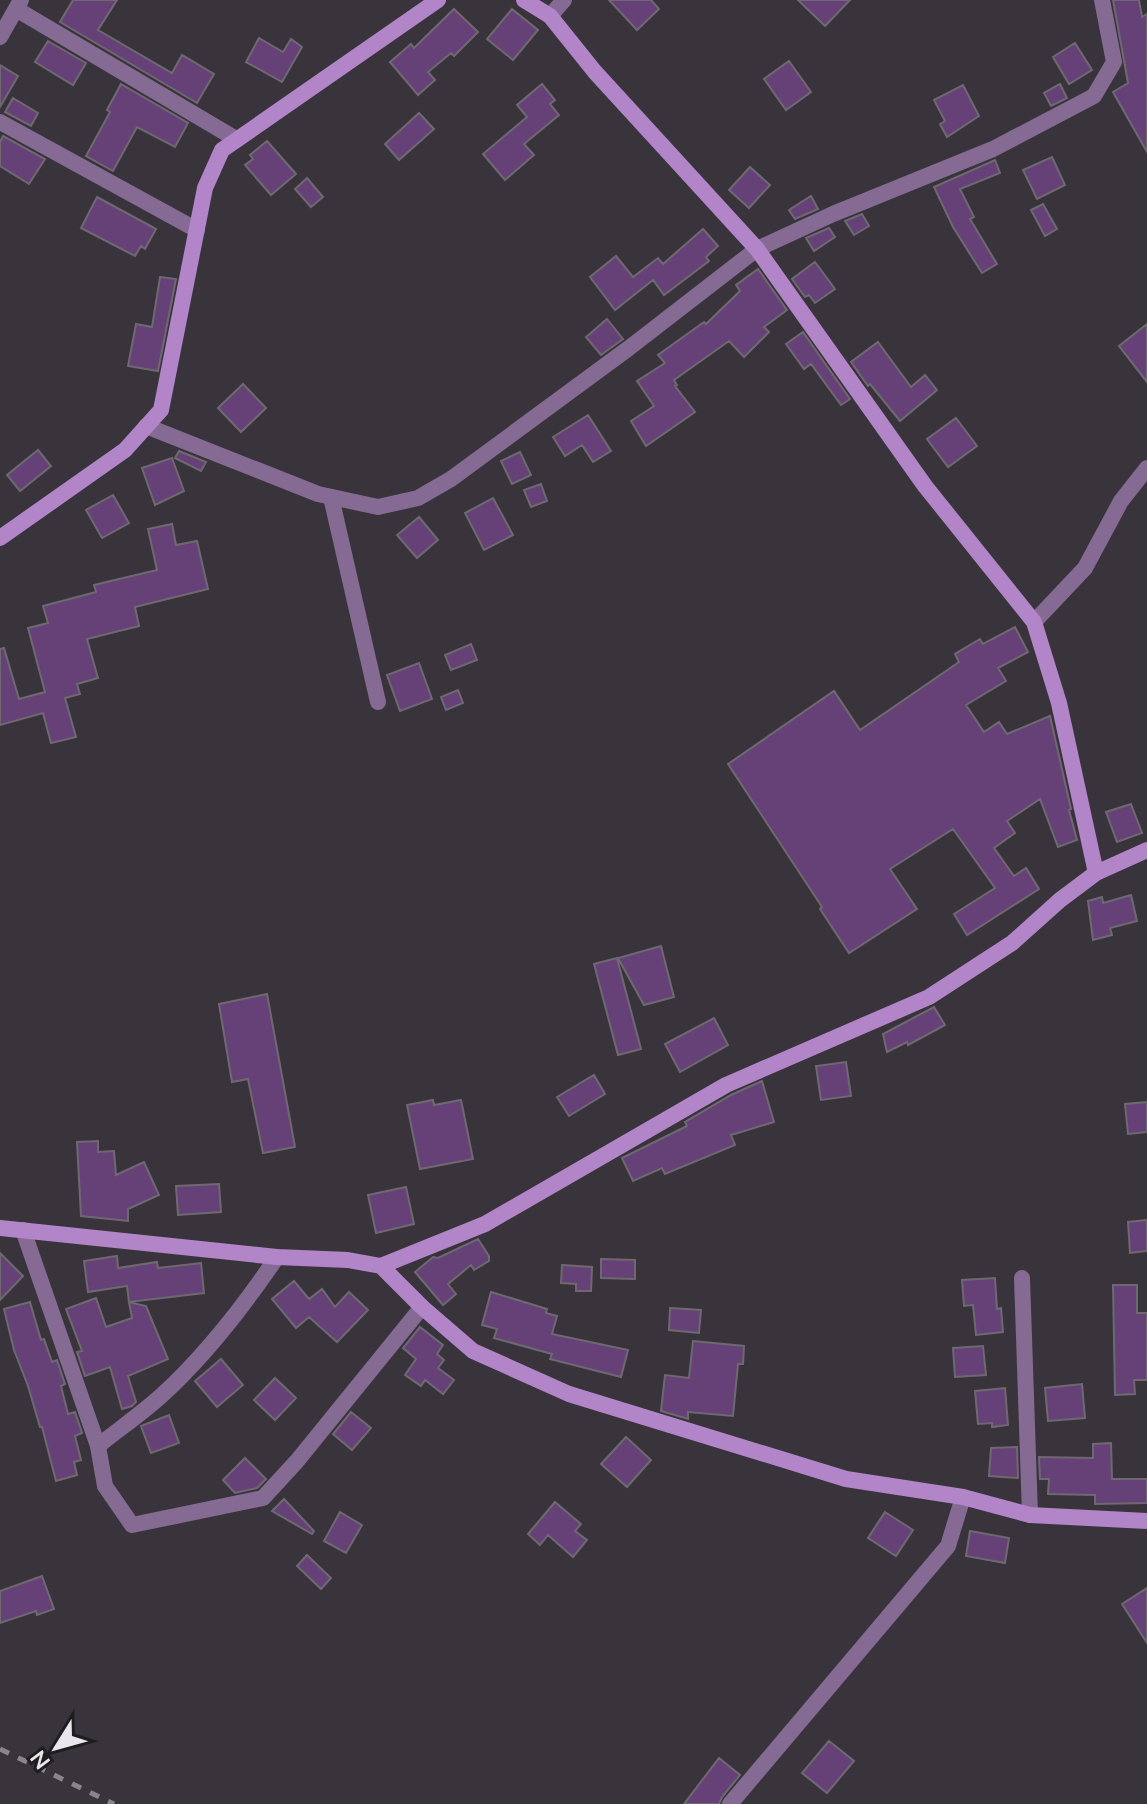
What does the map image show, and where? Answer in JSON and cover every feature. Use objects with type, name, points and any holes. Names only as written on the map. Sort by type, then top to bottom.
[{"type":"street","points":[[0,538],[125,450],[161,410],[205,188],[222,150],[438,0]]},
{"type":"street","points":[[524,0],[550,16],[595,72],[757,249],[925,486],[1034,622],[1059,703],[1096,873]]},
{"type":"street","points":[[550,16],[564,0]]},
{"type":"street","points":[[146,426],[318,494],[378,507],[418,498],[451,479],[757,249],[833,214],[993,149],[1094,96],[1114,62],[1102,0]]},
{"type":"street","points":[[0,37],[18,4],[236,139]]},
{"type":"street","points":[[0,122],[197,230]]},
{"type":"street","points":[[1034,622],[1085,568],[1121,501],[1147,468]]},
{"type":"street","points":[[331,497],[378,702]]},
{"type":"street","points":[[0,1228],[277,1257],[348,1260],[381,1266],[485,1224],[726,1085],[929,997],[1012,943],[1096,873],[1147,855]]},
{"type":"street","points":[[23,1230],[98,1446],[105,1486],[132,1525],[263,1498],[297,1461],[422,1307]]},
{"type":"street","points":[[98,1446],[161,1396],[210,1346],[248,1300],[277,1257]]},
{"type":"street","points":[[381,1266],[473,1351],[569,1394],[846,1479],[963,1497],[1030,1515],[1147,1521]]},
{"type":"street","points":[[1022,1278],[1030,1515]]},
{"type":"street","points":[[730,1804],[948,1546],[963,1497]]},
{"type":"building","points":[[73,0],[117,0],[98,30],[172,73],[182,55],[214,74],[197,103],[60,22]]},
{"type":"building","points":[[609,0],[651,0],[659,9],[637,30]]},
{"type":"building","points":[[798,0],[850,0],[825,26]]},
{"type":"building","points":[[1113,0],[1139,0],[1142,17],[1147,14],[1147,152],[1113,92],[1128,83]]},
{"type":"building","points":[[454,9],[478,32],[454,56],[451,53],[428,72],[435,80],[418,95],[390,62],[411,44],[414,48]]},
{"type":"building","points":[[512,9],[538,30],[513,60],[487,39]]},
{"type":"building","points":[[259,38],[283,52],[291,39],[302,47],[282,82],[246,62]]},
{"type":"building","points":[[48,41],[86,63],[73,85],[35,62]]},
{"type":"building","points":[[1075,43],[1092,70],[1069,84],[1053,57]]},
{"type":"building","points":[[789,61],[811,92],[786,110],[764,79]]},
{"type":"building","points":[[0,65],[18,76],[0,107]]},
{"type":"building","points":[[121,84],[188,123],[175,147],[137,127],[113,171],[86,156]]},
{"type":"building","points":[[542,84],[555,100],[550,104],[559,115],[524,144],[534,155],[505,180],[483,154],[527,117],[517,105]]},
{"type":"building","points":[[1060,84],[1067,98],[1051,106],[1044,93]]},
{"type":"building","points":[[963,85],[979,116],[947,137],[940,124],[945,121],[934,100]]},
{"type":"building","points":[[13,98],[38,113],[31,126],[5,112]]},
{"type":"building","points":[[419,113],[434,129],[399,160],[385,144]]},
{"type":"building","points":[[3,136],[45,159],[29,184],[0,166]]},
{"type":"building","points":[[267,141],[296,174],[271,195],[245,165],[253,159],[250,155]]},
{"type":"building","points":[[1052,157],[1065,185],[1037,199],[1023,170]]},
{"type":"building","points":[[995,160],[1000,173],[960,189],[974,217],[970,219],[997,264],[982,273],[953,227],[934,187]]},
{"type":"building","points":[[750,167],[770,185],[749,208],[729,190]]},
{"type":"building","points":[[307,178],[323,197],[311,207],[295,189]]},
{"type":"building","points":[[811,196],[818,209],[795,219],[789,210]]},
{"type":"building","points":[[97,197],[156,229],[145,249],[141,246],[135,256],[81,228]]},
{"type":"building","points":[[1043,204],[1057,229],[1045,236],[1031,210]]},
{"type":"building","points":[[862,214],[869,226],[854,235],[845,221]]},
{"type":"building","points":[[829,228],[835,237],[814,251],[806,238]]},
{"type":"building","points":[[703,229],[718,246],[706,257],[709,261],[664,295],[653,280],[615,310],[590,277],[616,256],[633,277],[658,258],[663,264]]},
{"type":"building","points":[[815,262],[835,289],[815,303],[809,295],[805,297],[792,279]]},
{"type":"building","points":[[758,269],[787,310],[764,327],[769,332],[744,357],[729,341],[674,380],[675,386],[695,412],[646,446],[631,421],[654,406],[637,381],[665,363],[658,355],[704,322],[706,324],[740,291],[736,285]]},
{"type":"building","points":[[160,277],[176,279],[158,371],[128,366],[136,324],[152,327]]},
{"type":"building","points":[[607,319],[623,339],[601,355],[586,337]]},
{"type":"building","points":[[1147,324],[1147,382],[1119,346]]},
{"type":"building","points":[[803,332],[850,399],[841,405],[811,364],[804,369],[786,344]]},
{"type":"building","points":[[878,342],[911,387],[925,375],[937,390],[900,421],[851,362]]},
{"type":"building","points":[[243,384],[266,408],[241,432],[218,408]]},
{"type":"building","points":[[588,415],[611,451],[593,462],[582,445],[565,456],[553,437]]},
{"type":"building","points":[[956,418],[977,446],[948,467],[927,439]]},
{"type":"building","points":[[38,450],[51,466],[20,491],[7,475]]},
{"type":"building","points":[[179,451],[206,462],[201,471],[175,458]]},
{"type":"building","points":[[520,452],[531,475],[512,484],[501,461]]},
{"type":"building","points":[[172,458],[184,491],[155,505],[142,468]]},
{"type":"building","points":[[541,484],[547,501],[531,507],[524,490]]},
{"type":"building","points":[[113,495],[129,523],[102,538],[86,510]]},
{"type":"building","points":[[493,498],[513,535],[484,550],[465,513]]},
{"type":"building","points":[[419,517],[438,540],[417,558],[397,535]]},
{"type":"building","points":[[172,524],[176,545],[197,541],[208,589],[135,607],[139,626],[87,639],[98,678],[77,684],[80,694],[65,698],[76,737],[51,743],[43,713],[0,725],[0,649],[4,648],[19,699],[45,692],[28,628],[48,623],[43,606],[96,592],[94,585],[157,570],[148,529]]},
{"type":"building","points":[[1015,627],[1028,652],[998,668],[1006,681],[966,705],[984,732],[999,722],[1007,734],[1050,716],[1077,840],[1058,847],[1040,799],[1007,821],[1015,833],[994,848],[1014,876],[1026,868],[1039,889],[967,935],[954,914],[995,888],[953,829],[890,869],[917,909],[849,953],[728,764],[834,691],[860,730],[959,662],[955,654],[980,639],[983,644]]},
{"type":"building","points":[[471,644],[477,660],[451,670],[445,655]]},
{"type":"building","points":[[419,663],[432,699],[400,711],[387,675]]},
{"type":"building","points":[[458,690],[463,703],[446,710],[441,697]]},
{"type":"building","points":[[1131,804],[1142,833],[1117,842],[1106,812]]},
{"type":"building","points":[[1131,895],[1137,921],[1110,928],[1112,935],[1093,940],[1088,901],[1102,897],[1103,903]]},
{"type":"building","points":[[661,946],[674,997],[644,1005],[618,958]]},
{"type":"building","points":[[617,958],[641,1049],[618,1055],[594,964]]},
{"type":"building","points":[[267,994],[295,1147],[263,1153],[248,1079],[232,1082],[219,1004]]},
{"type":"building","points":[[934,1007],[945,1025],[908,1045],[907,1042],[887,1052],[883,1034]]},
{"type":"building","points":[[714,1018],[728,1045],[680,1072],[665,1044]]},
{"type":"building","points":[[846,1062],[851,1096],[821,1100],[816,1066]]},
{"type":"building","points":[[594,1075],[605,1094],[569,1116],[557,1097]]},
{"type":"building","points":[[762,1081],[774,1122],[731,1135],[735,1145],[665,1174],[662,1168],[633,1181],[622,1158],[687,1126],[685,1122]]},
{"type":"building","points":[[433,1100],[434,1105],[461,1100],[473,1159],[420,1169],[407,1105]]},
{"type":"building","points":[[1147,1102],[1147,1132],[1128,1134],[1125,1104]]},
{"type":"building","points":[[98,1141],[98,1152],[114,1151],[116,1175],[144,1162],[159,1195],[128,1209],[128,1221],[81,1216],[77,1142]]},
{"type":"building","points":[[219,1184],[221,1212],[178,1215],[176,1186]]},
{"type":"building","points":[[406,1187],[414,1224],[376,1233],[368,1195]]},
{"type":"building","points":[[1147,1220],[1147,1251],[1130,1253],[1128,1222]]},
{"type":"building","points":[[478,1239],[489,1261],[474,1270],[471,1265],[448,1284],[456,1294],[443,1305],[415,1272],[433,1257],[438,1258]]},
{"type":"building","points":[[0,1253],[23,1276],[0,1300]]},
{"type":"building","points":[[117,1256],[118,1268],[157,1262],[158,1268],[201,1263],[204,1293],[129,1302],[127,1286],[88,1292],[84,1261]]},
{"type":"building","points":[[601,1259],[635,1260],[635,1279],[601,1278]]},
{"type":"building","points":[[562,1265],[592,1267],[591,1291],[576,1291],[576,1284],[561,1283]]},
{"type":"building","points":[[995,1278],[997,1309],[1001,1308],[1003,1332],[976,1335],[973,1305],[964,1306],[962,1280]]},
{"type":"building","points":[[294,1281],[309,1299],[322,1289],[335,1307],[349,1292],[368,1310],[337,1342],[309,1317],[296,1328],[272,1299]]},
{"type":"building","points":[[1113,1285],[1137,1285],[1137,1313],[1147,1313],[1147,1380],[1134,1380],[1135,1394],[1115,1395]]},
{"type":"building","points":[[491,1292],[547,1309],[546,1313],[557,1316],[552,1334],[628,1350],[621,1377],[550,1359],[552,1354],[494,1338],[497,1329],[482,1325]]},
{"type":"building","points":[[96,1298],[106,1327],[132,1318],[129,1302],[146,1306],[168,1359],[128,1376],[136,1402],[122,1409],[110,1367],[85,1376],[77,1352],[82,1351],[66,1309]]},
{"type":"building","points":[[30,1302],[41,1340],[44,1339],[52,1362],[57,1360],[65,1384],[61,1386],[68,1414],[75,1412],[82,1433],[75,1436],[81,1460],[74,1462],[77,1475],[56,1481],[4,1309]]},
{"type":"building","points":[[670,1308],[701,1310],[699,1333],[669,1330]]},
{"type":"building","points":[[420,1327],[443,1345],[437,1354],[444,1360],[438,1368],[454,1380],[443,1394],[425,1380],[421,1386],[405,1375],[416,1359],[403,1348]]},
{"type":"building","points":[[693,1341],[744,1346],[743,1364],[738,1364],[733,1416],[688,1412],[688,1419],[661,1411],[665,1375],[689,1378]]},
{"type":"building","points":[[983,1346],[986,1375],[955,1377],[953,1348]]},
{"type":"building","points":[[221,1359],[243,1385],[217,1407],[195,1381]]},
{"type":"building","points":[[275,1378],[296,1398],[275,1420],[254,1400]]},
{"type":"building","points":[[1082,1384],[1085,1418],[1048,1421],[1045,1388]]},
{"type":"building","points":[[1005,1388],[1008,1425],[992,1427],[992,1423],[978,1424],[975,1391]]},
{"type":"building","points":[[351,1412],[371,1428],[352,1450],[333,1434]]},
{"type":"building","points":[[169,1415],[179,1443],[151,1453],[141,1426]]},
{"type":"building","points":[[626,1437],[651,1460],[627,1487],[601,1464]]},
{"type":"building","points":[[1111,1443],[1112,1479],[1147,1479],[1147,1503],[1095,1504],[1095,1495],[1048,1494],[1049,1479],[1040,1479],[1039,1457],[1093,1458],[1093,1444]]},
{"type":"building","points":[[1017,1447],[1018,1478],[989,1476],[991,1448]]},
{"type":"building","points":[[245,1458],[266,1479],[257,1488],[235,1493],[223,1480]]},
{"type":"building","points":[[284,1499],[314,1531],[312,1534],[272,1511]]},
{"type":"building","points":[[555,1502],[581,1524],[575,1531],[587,1540],[573,1557],[548,1535],[540,1545],[528,1534]]},
{"type":"building","points":[[340,1512],[362,1525],[346,1553],[324,1541]]},
{"type":"building","points":[[885,1512],[913,1530],[896,1556],[868,1538]]},
{"type":"building","points":[[970,1531],[1009,1538],[1005,1563],[966,1556]]},
{"type":"building","points":[[307,1555],[331,1578],[321,1589],[297,1566]]},
{"type":"building","points":[[42,1576],[54,1609],[37,1615],[36,1611],[0,1623],[0,1591]]},
{"type":"building","points":[[1147,1588],[1147,1643],[1122,1604]]},
{"type":"building","points":[[829,1741],[854,1761],[827,1793],[802,1773]]},
{"type":"building","points":[[719,1758],[740,1775],[719,1804],[684,1804]]},
{"type":"railway","points":[[0,1749],[114,1804]]}]
